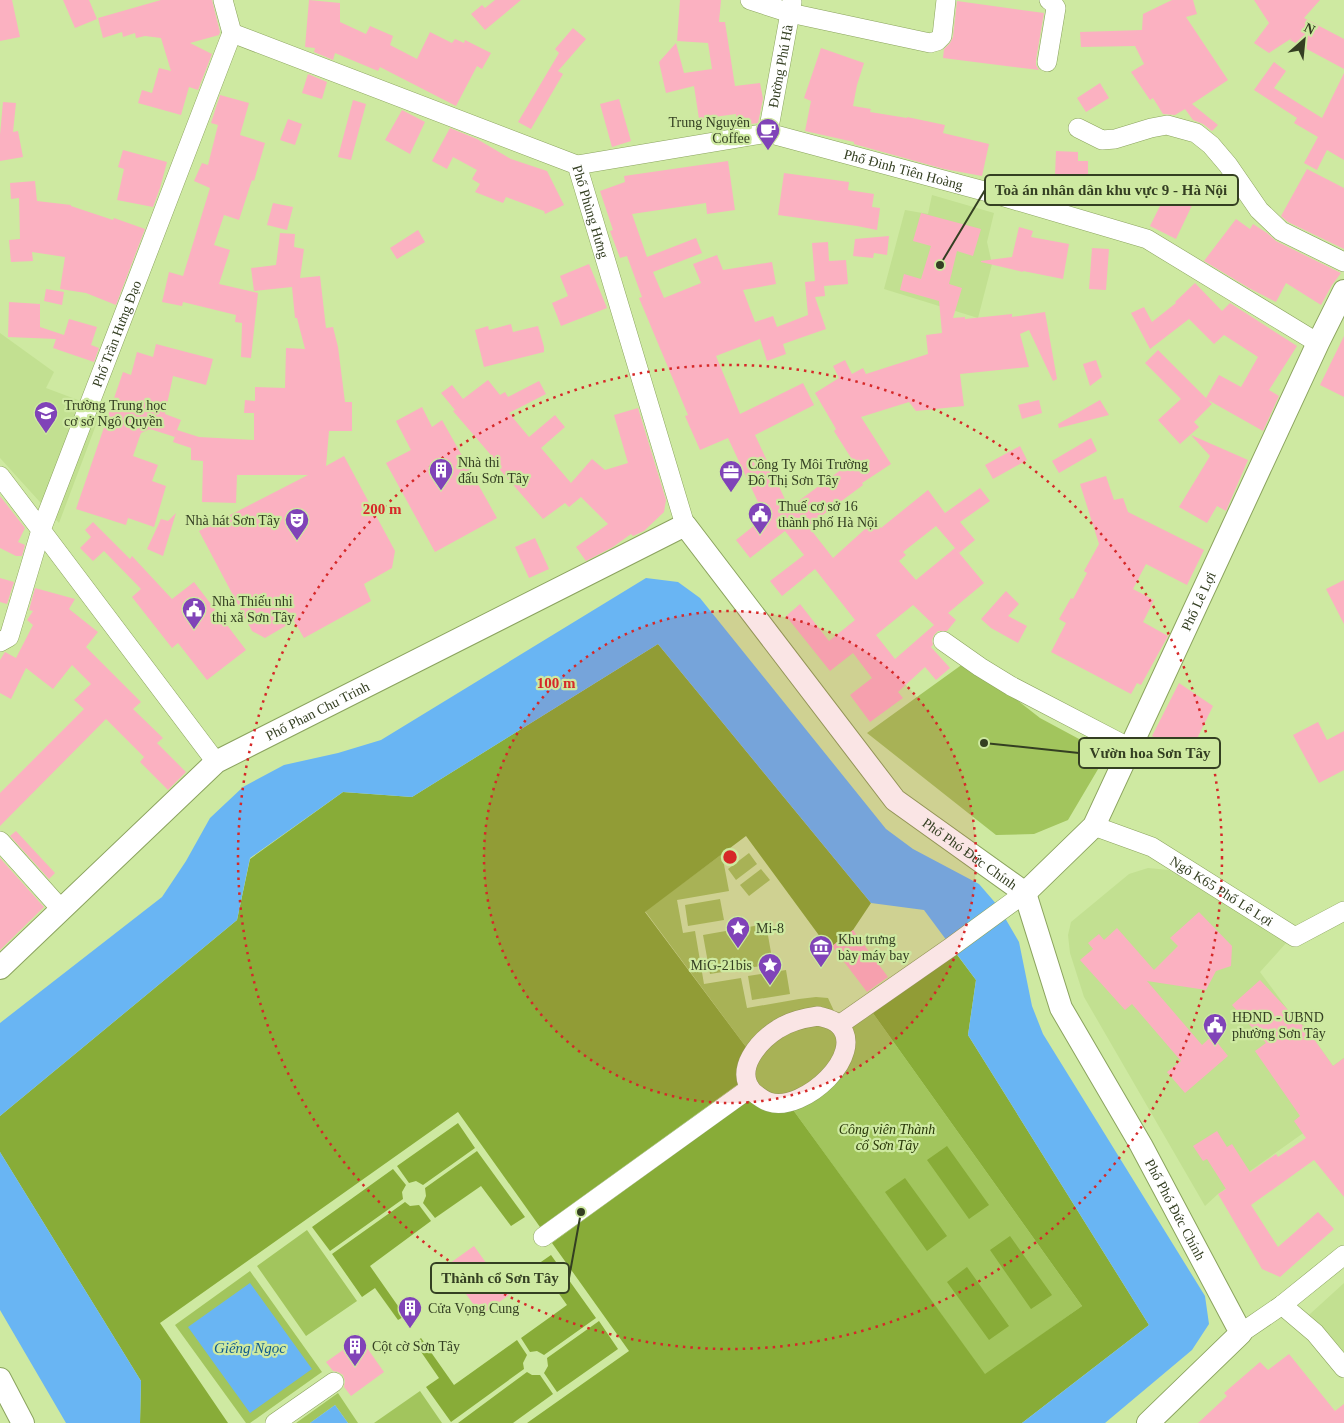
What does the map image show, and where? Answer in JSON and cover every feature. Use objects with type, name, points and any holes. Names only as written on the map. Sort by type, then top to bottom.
[{"type":"main road","name":"Phố Lê Lợi","points":[[1025,893],[1094,826],[1344,290]]},
{"type":"main road","name":"Phố Phan Chu Trinh","points":[[0,968],[216,762],[685,525]]},
{"type":"main road","name":"Phố Phó Đức Chính","points":[[685,525],[895,800],[1025,893],[1061,1008],[1140,1145],[1241,1333]]},
{"type":"main road","points":[[1148,1423],[1241,1333]]},
{"type":"main road","points":[[0,1379],[22,1423]]},
{"type":"street","points":[[223,0],[232,33]]},
{"type":"street","points":[[750,0],[792,6],[930,43],[937,41],[942,36],[946,0]]},
{"type":"street","points":[[1047,62],[1056,8],[1049,0]]},
{"type":"street","name":"Đường Phú Hà","points":[[768,133],[792,6]]},
{"type":"street","name":"Phố Phùng Hưng","points":[[232,33],[577,165],[685,525]]},
{"type":"street","name":"Phố Trần Hưng Đạo","points":[[0,642],[9,637],[41,530],[232,33]]},
{"type":"street","points":[[1078,128],[1102,140],[1115,140],[1151,128],[1167,125],[1196,133],[1211,145],[1259,210],[1281,231],[1344,262]]},
{"type":"street","name":"Phố Đinh Tiên Hoàng","points":[[577,165],[768,133],[984,191],[1147,239],[1318,343]]},
{"type":"street","points":[[0,476],[216,762]]},
{"type":"street","points":[[943,641],[1011,686],[1130,748]]},
{"type":"street","name":"Ngõ K65 Phố Lê Lợi","points":[[1094,826],[1152,847],[1295,937],[1344,911]]},
{"type":"street","points":[[0,842],[61,909]]},
{"type":"street","points":[[839,1025],[1025,893]]},
{"type":"street","points":[[818,1016],[831,1019],[839,1025],[846,1043],[843,1054],[836,1067],[817,1089],[791,1102],[779,1104],[767,1102],[757,1096],[750,1088],[746,1078],[746,1068],[749,1061],[763,1040],[778,1028],[795,1020],[818,1016]]},
{"type":"street","points":[[543,1237],[750,1088]]},
{"type":"street","points":[[1241,1333],[1282,1305],[1344,1256]]},
{"type":"street","points":[[1282,1305],[1315,1332],[1344,1368]]},
{"type":"street","points":[[275,1423],[334,1382]]},
{"type":"shaded area","points":[[932,195],[994,213],[987,242],[992,264],[978,318],[884,289],[905,210],[928,214]]},
{"type":"shaded area","name":"Trường Trung học cơ sở Ngô Quyền","points":[[0,333],[54,372],[46,388],[102,409],[59,523],[0,458]]},
{"type":"shaded area","points":[[658,644],[871,903],[853,930],[829,949],[746,836],[645,912],[749,1051],[741,1082],[540,1227],[458,1112],[160,1323],[228,1423],[140,1423],[141,1381],[0,1152],[0,1116],[237,920],[250,859],[343,792],[412,797]]},
{"type":"shaded area","name":"HĐND - UBND phường Sơn Tây","points":[[1148,868],[1169,870],[1287,942],[1260,972],[1288,1010],[1304,1025],[1333,1066],[1344,1058],[1344,1104],[1218,1194],[1205,1206],[1084,997],[1070,953],[1068,935],[1071,922],[1129,874]]},
{"type":"shaded area","points":[[955,952],[976,980],[968,1035],[1149,1325],[1022,1423],[527,1423],[629,1351],[552,1243],[752,1098],[791,1107],[985,1374],[1082,1306],[870,1009]]},
{"type":"shaded area","points":[[458,1123],[475,1148],[423,1185],[416,1181],[409,1183],[397,1166]]},
{"type":"shaded area","points":[[947,1146],[989,1205],[969,1219],[927,1160]]},
{"type":"shaded area","points":[[477,1151],[525,1217],[511,1226],[481,1186],[435,1218],[423,1203],[426,1196],[425,1188]]},
{"type":"shaded area","points":[[393,1169],[406,1185],[402,1192],[403,1199],[330,1251],[312,1227]]},
{"type":"shaded area","points":[[905,1178],[947,1236],[927,1251],[885,1192]]},
{"type":"shaded area","points":[[405,1202],[410,1206],[419,1205],[431,1221],[370,1266],[405,1316],[398,1320],[375,1288],[362,1297],[332,1254]]},
{"type":"shaded area","points":[[1010,1236],[1052,1295],[1031,1309],[990,1250]]},
{"type":"shaded area","points":[[551,1255],[596,1318],[544,1355],[537,1351],[530,1352],[521,1338],[567,1305],[538,1264]]},
{"type":"shaded area","points":[[967,1267],[1009,1326],[989,1340],[947,1282]]},
{"type":"shaded area","points":[[1344,1283],[1344,1374],[1299,1324]]},
{"type":"shaded area","points":[[599,1321],[618,1349],[557,1392],[544,1373],[548,1366],[547,1358]]},
{"type":"shaded area","points":[[421,1338],[454,1385],[517,1340],[527,1355],[523,1363],[524,1369],[451,1422],[426,1387],[439,1378],[415,1343]]},
{"type":"shaded area","points":[[527,1372],[532,1375],[540,1375],[553,1394],[513,1423],[458,1423]]},
{"type":"green space","points":[[967,661],[1040,718],[1107,754],[1068,820],[1034,834],[996,835],[867,733]]},
{"type":"green space","points":[[749,853],[757,864],[736,880],[728,869]]},
{"type":"green space","points":[[722,854],[729,891],[677,900],[683,933],[695,931],[704,984],[741,978],[747,1008],[816,997],[828,998],[834,1011],[749,1051],[645,911]]},
{"type":"green space","points":[[761,869],[770,880],[749,896],[740,885]]},
{"type":"green space","points":[[720,899],[724,920],[688,926],[685,905]]},
{"type":"green space","points":[[766,924],[773,964],[710,974],[703,935]]},
{"type":"green space","points":[[786,970],[790,994],[752,1000],[748,976]]},
{"type":"green space","name":"Công viên Thành cổ Sơn Tây","points":[[870,1009],[1082,1306],[985,1375],[791,1107],[814,1098],[847,1024]]},
{"type":"green space","points":[[815,1025],[830,1029],[838,1039],[834,1059],[806,1088],[775,1097],[761,1089],[754,1074],[759,1058],[785,1032]]},
{"type":"green space","points":[[307,1230],[357,1301],[306,1336],[257,1266]]},
{"type":"green space","name":"Giếng Ngọc","points":[[250,1271],[322,1372],[250,1423],[246,1423],[175,1325]]},
{"type":"green space","points":[[420,1391],[442,1423],[374,1423]]},
{"type":"green space","points":[[338,1393],[358,1423],[348,1423],[335,1405],[310,1423],[296,1423]]},
{"type":"water","points":[[646,578],[678,582],[700,598],[886,829],[913,849],[979,884],[998,906],[1019,942],[1032,1006],[1043,1034],[1205,1296],[1209,1324],[1192,1350],[1105,1423],[1022,1423],[1149,1325],[968,1035],[976,980],[924,910],[871,903],[658,644],[412,797],[343,792],[250,858],[237,920],[0,1116],[0,1023],[162,897],[186,861],[210,818],[243,787],[284,765],[338,753],[381,740]]},
{"type":"water","points":[[0,1152],[141,1381],[140,1423],[66,1423],[0,1310]]},
{"type":"water","name":"Giếng Ngọc","points":[[250,1283],[312,1369],[250,1413],[188,1327]]},
{"type":"water","points":[[335,1405],[348,1423],[310,1423]]},
{"type":"building","points":[[0,0],[12,0],[20,37],[0,41]]},
{"type":"building","points":[[63,0],[89,0],[97,19],[75,28]]},
{"type":"building","points":[[161,0],[212,0],[220,32],[219,35],[190,43],[212,54],[198,90],[189,87],[181,115],[138,103],[142,90],[152,93],[159,68],[171,71],[161,38],[145,36],[136,38],[135,33],[123,37],[122,32],[103,38],[98,18]]},
{"type":"building","points":[[309,0],[340,3],[340,22],[366,34],[370,26],[393,36],[390,45],[417,59],[430,32],[452,43],[455,39],[464,43],[465,40],[491,53],[482,69],[477,66],[456,106],[380,67],[378,71],[335,53],[333,60],[314,52],[315,48],[305,47]]},
{"type":"building","points":[[495,0],[521,0],[485,30],[471,14],[482,5],[485,8]]},
{"type":"building","points":[[680,0],[721,0],[719,22],[725,22],[735,86],[760,83],[763,99],[758,123],[737,126],[736,114],[699,119],[694,86],[666,93],[659,62],[676,43],[684,73],[712,69],[708,43],[677,41]]},
{"type":"building","points":[[1172,0],[1193,0],[1197,14],[1186,17],[1228,80],[1192,104],[1218,125],[1212,131],[1203,124],[1193,120],[1185,109],[1175,115],[1163,114],[1153,98],[1150,100],[1131,72],[1144,64],[1135,46],[1081,47],[1080,32],[1142,30],[1143,14]]},
{"type":"building","points":[[1254,0],[1320,0],[1304,18],[1344,39],[1344,69],[1290,40],[1292,38],[1269,53],[1254,43],[1269,23]]},
{"type":"building","points":[[957,1],[1044,13],[1036,60],[1039,70],[943,58],[944,49],[953,37]]},
{"type":"building","points":[[573,28],[586,39],[558,71],[563,74],[531,129],[518,122],[559,53],[555,49]]},
{"type":"building","points":[[821,48],[864,63],[853,106],[871,109],[870,112],[945,125],[943,133],[989,144],[982,176],[944,169],[854,144],[854,142],[805,131],[811,101],[804,98]]},
{"type":"building","points":[[1274,62],[1286,71],[1274,88],[1322,118],[1344,73],[1344,160],[1327,150],[1317,170],[1304,163],[1318,137],[1294,123],[1297,118],[1254,90]]},
{"type":"building","points":[[308,74],[327,82],[322,99],[302,93]]},
{"type":"building","points":[[1100,83],[1109,98],[1086,112],[1077,98]]},
{"type":"building","points":[[220,95],[249,103],[240,135],[265,143],[254,181],[252,180],[239,220],[224,215],[214,245],[230,250],[219,284],[258,293],[251,358],[241,357],[242,323],[235,322],[236,315],[183,302],[182,306],[162,302],[169,272],[183,276],[210,188],[194,181],[202,163],[208,165],[218,125],[211,123]]},
{"type":"building","points":[[619,99],[631,141],[612,147],[600,104]]},
{"type":"building","points":[[353,100],[366,104],[351,160],[338,157]]},
{"type":"building","points":[[3,102],[16,103],[13,132],[18,131],[23,157],[0,161],[0,135]]},
{"type":"building","points":[[402,110],[425,122],[410,154],[385,140]]},
{"type":"building","points":[[288,119],[302,124],[295,145],[280,140]]},
{"type":"building","points":[[450,128],[477,139],[511,159],[547,171],[564,205],[545,214],[544,211],[506,197],[503,203],[475,192],[480,184],[472,179],[477,170],[453,157],[447,169],[432,161]]},
{"type":"building","points":[[123,150],[167,162],[153,207],[117,200],[124,169],[118,167]]},
{"type":"building","points":[[1056,151],[1078,152],[1078,161],[1088,161],[1088,175],[1081,174],[1076,206],[1054,200]]},
{"type":"building","points":[[728,161],[735,210],[707,214],[706,203],[632,214],[647,257],[696,238],[702,253],[653,272],[664,298],[701,283],[693,264],[717,255],[723,270],[772,262],[776,284],[743,290],[755,322],[773,316],[777,327],[808,315],[805,282],[815,281],[812,243],[828,242],[829,261],[846,260],[848,284],[824,286],[825,296],[815,297],[826,329],[783,344],[786,354],[767,361],[760,339],[716,356],[740,414],[803,383],[814,405],[755,435],[789,508],[853,461],[834,431],[836,429],[815,393],[839,378],[833,366],[845,360],[852,374],[863,368],[866,374],[928,354],[926,335],[942,333],[939,301],[900,290],[904,274],[921,279],[931,246],[913,241],[921,213],[981,229],[973,256],[957,251],[949,284],[962,288],[953,318],[965,317],[965,319],[1012,314],[1012,317],[1045,312],[1057,379],[1053,381],[1029,330],[1020,334],[1029,367],[960,374],[964,406],[916,411],[909,402],[861,417],[891,464],[862,483],[863,485],[808,526],[833,558],[875,520],[881,528],[928,490],[945,513],[980,488],[990,501],[960,522],[975,540],[959,553],[984,583],[948,613],[956,620],[947,631],[938,631],[932,640],[933,645],[931,647],[950,668],[936,680],[925,667],[898,692],[903,698],[870,722],[850,695],[872,678],[853,653],[830,671],[786,616],[800,604],[829,641],[855,620],[815,569],[782,596],[770,581],[804,555],[785,531],[750,558],[736,540],[765,517],[728,438],[700,450],[685,416],[688,415],[639,298],[642,297],[627,256],[620,258],[610,231],[613,230],[600,191],[625,182],[624,176]],"holes":[[[936,526],[955,548],[916,580],[899,561],[906,555],[903,552]],[[913,605],[934,625],[895,659],[876,635]]]},
{"type":"building","points":[[1307,169],[1344,188],[1344,249],[1288,222],[1281,216]]},
{"type":"building","points":[[784,173],[849,182],[848,190],[874,194],[872,207],[880,208],[877,230],[778,215]]},
{"type":"building","points":[[1175,176],[1190,184],[1185,194],[1195,199],[1176,239],[1150,226]]},
{"type":"building","points":[[35,181],[37,201],[71,205],[145,229],[116,305],[86,293],[60,289],[65,257],[32,252],[33,261],[11,262],[9,240],[20,239],[19,198],[11,199],[10,183]]},
{"type":"building","points":[[273,203],[293,207],[287,230],[267,225]]},
{"type":"building","points":[[1236,219],[1250,229],[1253,224],[1276,241],[1341,273],[1321,305],[1286,283],[1276,302],[1204,261]]},
{"type":"building","points":[[1019,227],[1033,231],[1031,237],[1069,244],[1063,279],[981,262],[1012,257]]},
{"type":"building","points":[[418,230],[425,242],[397,259],[390,248]]},
{"type":"building","points":[[280,233],[295,234],[294,247],[304,249],[300,278],[320,276],[326,328],[333,327],[338,347],[345,402],[352,402],[352,431],[329,431],[326,466],[344,456],[395,551],[392,568],[364,584],[371,601],[304,638],[294,621],[265,638],[252,631],[199,531],[308,475],[237,475],[236,503],[202,502],[203,461],[191,460],[191,448],[173,442],[175,437],[150,429],[141,433],[133,456],[158,465],[152,481],[166,486],[154,527],[128,518],[126,525],[76,509],[123,372],[131,375],[137,352],[153,357],[156,344],[213,359],[206,385],[173,376],[165,414],[181,420],[177,430],[199,437],[254,440],[254,413],[244,413],[245,400],[255,401],[255,387],[285,388],[286,348],[305,349],[297,318],[295,318],[292,287],[254,291],[251,268],[276,265]]},
{"type":"building","points":[[889,236],[887,255],[874,253],[873,258],[853,256],[855,239]]},
{"type":"building","points":[[1092,248],[1109,249],[1106,290],[1089,289]]},
{"type":"building","points":[[589,264],[607,308],[561,326],[552,303],[568,296],[560,276]]},
{"type":"building","points":[[1195,283],[1222,311],[1230,303],[1297,346],[1269,390],[1279,396],[1263,431],[1208,400],[1212,404],[1194,422],[1199,427],[1180,444],[1158,420],[1181,399],[1145,363],[1158,350],[1206,398],[1219,375],[1241,387],[1258,357],[1224,335],[1214,344],[1189,319],[1150,349],[1131,313],[1144,307],[1152,322],[1176,303]]},
{"type":"building","points":[[46,289],[64,292],[62,305],[44,301]]},
{"type":"building","points":[[9,302],[40,304],[40,327],[64,335],[69,319],[97,327],[91,345],[99,348],[94,362],[53,348],[56,339],[8,337]]},
{"type":"building","points":[[511,324],[513,332],[538,326],[544,352],[484,367],[475,330],[488,326],[489,330]]},
{"type":"building","points":[[1344,336],[1344,397],[1320,385]]},
{"type":"building","points":[[1096,360],[1102,377],[1090,386],[1083,364]]},
{"type":"building","points":[[488,380],[500,395],[505,392],[508,397],[539,381],[546,394],[509,413],[529,437],[555,415],[565,427],[541,448],[571,483],[592,459],[605,470],[628,463],[614,415],[638,408],[666,500],[664,512],[644,531],[633,536],[631,534],[613,547],[586,561],[576,547],[608,524],[581,497],[569,507],[565,503],[543,519],[494,463],[496,461],[453,411],[455,410],[441,393],[452,385],[463,399]]},
{"type":"building","points":[[1039,400],[1042,413],[1022,419],[1018,405]]},
{"type":"building","points":[[1100,400],[1109,415],[1059,428],[1058,424]]},
{"type":"building","name":"Nhà thi đấu Sơn Tây","points":[[422,407],[432,427],[442,420],[497,518],[435,552],[386,463],[411,450],[396,421]]},
{"type":"building","points":[[1191,435],[1248,460],[1226,511],[1217,506],[1207,523],[1179,507],[1210,456]]},
{"type":"building","points":[[1091,438],[1097,451],[1059,473],[1052,461]]},
{"type":"building","points":[[1020,446],[1027,460],[993,479],[985,465]]},
{"type":"building","points":[[1106,476],[1114,500],[1123,498],[1128,512],[1204,550],[1187,585],[1146,564],[1133,589],[1154,600],[1143,622],[1168,636],[1141,685],[1137,683],[1131,694],[1051,652],[1066,623],[1059,619],[1071,598],[1073,599],[1087,573],[1084,571],[1099,544],[1080,484]]},
{"type":"building","points":[[0,496],[25,528],[18,542],[25,545],[22,556],[16,556],[0,548]]},
{"type":"building","points":[[176,513],[163,556],[147,549],[161,519],[168,521]]},
{"type":"building","name":"Nhà Thiếu nhi thị xã Sơn Tây","points":[[93,522],[130,559],[132,556],[172,599],[194,582],[246,650],[207,680],[178,643],[172,648],[132,597],[141,589],[104,551],[93,561],[80,548],[91,537],[85,530]]},
{"type":"building","points":[[535,538],[549,569],[529,578],[515,547]]},
{"type":"building","points":[[0,578],[14,582],[7,604],[0,602]]},
{"type":"building","points":[[1344,580],[1344,624],[1326,589]]},
{"type":"building","points":[[35,588],[75,599],[69,609],[98,632],[86,647],[141,702],[133,709],[163,738],[157,743],[186,772],[168,790],[140,762],[144,757],[106,719],[0,826],[0,793],[84,709],[74,700],[91,684],[72,665],[53,689],[26,668],[11,699],[0,693],[0,660],[5,652],[16,658],[33,625],[27,620],[33,611],[29,610]]},
{"type":"building","points":[[1006,591],[1019,604],[1008,616],[1027,626],[1018,643],[991,628],[981,619]]},
{"type":"building","points":[[1179,683],[1213,706],[1189,755],[1152,736]]},
{"type":"building","points":[[1318,722],[1327,740],[1344,731],[1344,770],[1319,783],[1293,735]]},
{"type":"building","points":[[16,831],[55,873],[49,879],[10,836]]},
{"type":"building","points":[[0,858],[44,907],[0,950]]},
{"type":"building","points":[[1199,912],[1232,946],[1231,966],[1216,971],[1206,990],[1147,981],[1202,1045],[1212,1036],[1228,1056],[1185,1093],[1167,1072],[1181,1061],[1132,1004],[1125,1010],[1080,960],[1093,949],[1088,943],[1099,934],[1104,940],[1117,928],[1154,970],[1178,946],[1170,938]]},
{"type":"building","points":[[853,930],[888,977],[867,992],[832,946]]},
{"type":"building","points":[[1260,980],[1304,1025],[1333,1066],[1344,1058],[1344,1197],[1314,1160],[1251,1205],[1278,1247],[1318,1212],[1334,1229],[1280,1277],[1262,1269],[1218,1194],[1226,1189],[1207,1159],[1203,1161],[1193,1146],[1217,1131],[1227,1147],[1232,1144],[1250,1172],[1276,1154],[1278,1157],[1306,1138],[1294,1121],[1300,1116],[1255,1051],[1266,1043],[1232,1005]]},
{"type":"building","points":[[474,1246],[509,1295],[481,1315],[446,1266]]},
{"type":"building","name":"Cột cờ Sơn Tây","points":[[360,1338],[384,1372],[351,1396],[344,1387],[343,1375],[333,1371],[326,1362]]},
{"type":"building","points":[[1289,1354],[1335,1411],[1344,1404],[1344,1423],[1198,1423],[1227,1396],[1224,1393],[1260,1362],[1268,1370]]},
{"type":"place","name":"Trung Nguyên Coffee","points":[[768,151]]},
{"type":"place","name":"Toà án nhân dân khu vực 9 - Hà Nội","points":[[940,265]]},
{"type":"place","name":"Trường Trung học cơ sở Ngô Quyền","points":[[46,434]]},
{"type":"place","name":"Nhà thi đấu Sơn Tây","points":[[441,491]]},
{"type":"place","name":"Công Ty Môi Trường Đô Thị Sơn Tây","points":[[731,493]]},
{"type":"place","name":"Thuế cơ sở 16 thành phố Hà Nội","points":[[760,535]]},
{"type":"place","name":"Nhà hát Sơn Tây","points":[[297,541]]},
{"type":"place","name":"Nhà Thiếu nhi thị xã Sơn Tây","points":[[194,630]]},
{"type":"place","name":"Vườn hoa Sơn Tây","points":[[984,743]]},
{"type":"place","name":"Mi-8","points":[[738,949]]},
{"type":"place","name":"Khu trưng bày máy bay","points":[[821,968]]},
{"type":"place","name":"MiG-21bis","points":[[770,986]]},
{"type":"place","name":"HĐND - UBND phường Sơn Tây","points":[[1215,1046]]},
{"type":"place","name":"Thành cổ Sơn Tây","points":[[581,1212]]},
{"type":"place","name":"Cửa Vọng Cung","points":[[410,1329]]},
{"type":"place","name":"Cột cờ Sơn Tây","points":[[355,1367]]}]
